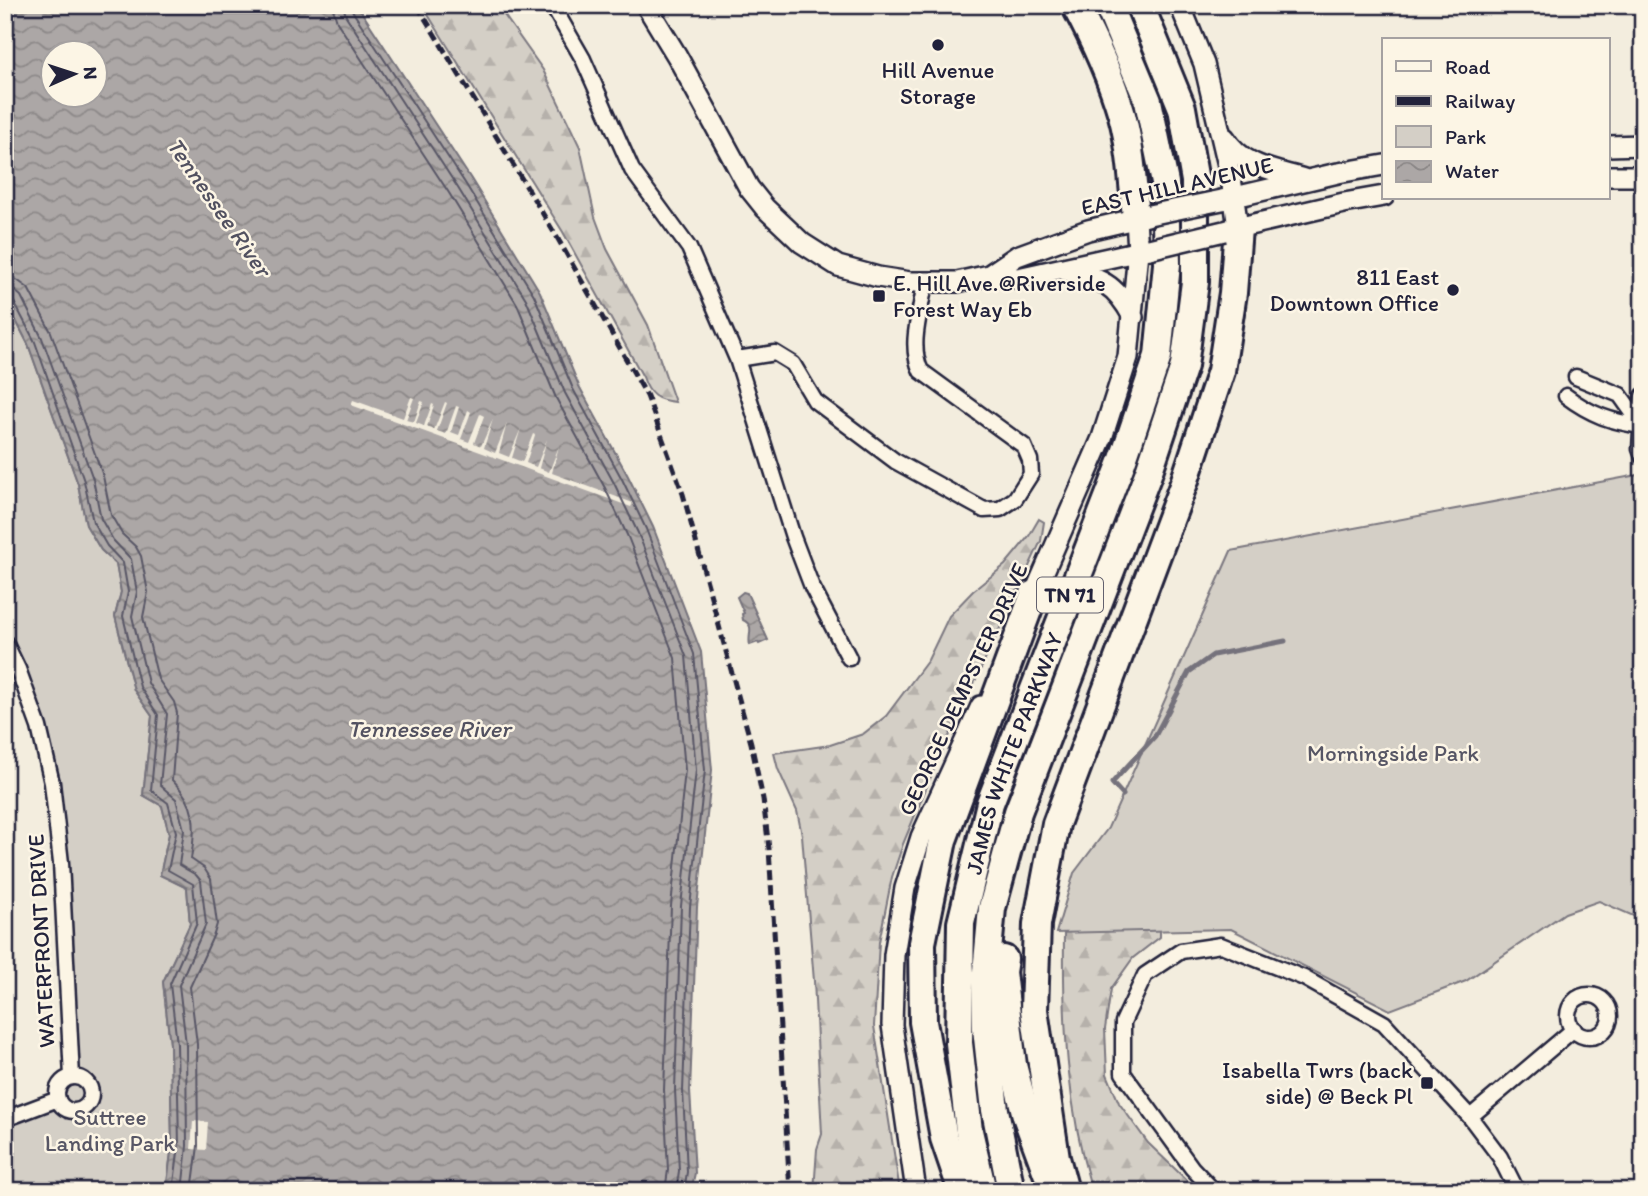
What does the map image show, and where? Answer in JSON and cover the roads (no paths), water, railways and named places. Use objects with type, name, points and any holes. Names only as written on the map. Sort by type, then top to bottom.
[{"type":"highway","points":[[1075,5],[1097,46],[1123,117],[1133,187],[1142,217]]},
{"type":"highway","name":"JAMES WHITE PARKWAY","points":[[983,1191],[970,1131],[959,1044],[961,923],[990,803],[1122,462],[1158,355],[1167,264],[1165,183],[1148,101],[1108,5]]},
{"type":"highway","name":"JAMES WHITE PARKWAY","points":[[1012,1191],[993,1096],[986,1028],[986,973],[992,908],[1018,812],[1149,474],[1184,366],[1195,282],[1195,181],[1182,108],[1140,5]]},
{"type":"highway","points":[[1065,1191],[1056,1158],[1034,1010],[1037,925],[1056,824],[1184,483],[1221,371],[1233,293],[1231,230]]},
{"type":"highway","points":[[962,1191],[944,1138],[923,1022],[922,943],[943,841],[1034,594]]},
{"type":"highway","points":[[1018,812],[1002,972],[1013,1065],[1026,1116],[1054,1191]]},
{"type":"main road","name":"EAST HILL AVENUE","points":[[646,5],[677,55],[749,188],[773,216],[802,243],[838,266],[878,277],[925,283],[957,282],[989,275],[1017,278],[1382,196]]},
{"type":"main road","points":[[1180,5],[1204,64],[1221,131],[1231,230]]},
{"type":"main road","points":[[1221,131],[1232,149],[1251,163],[1308,180]]},
{"type":"main road","points":[[1610,146],[1643,145]]},
{"type":"main road","name":"EAST HILL AVENUE","points":[[989,275],[1017,256],[1088,230],[1382,165]]},
{"type":"main road","points":[[1610,176],[1643,176]]},
{"type":"main road","name":"GEORGE DEMPSTER DRIVE","points":[[916,1191],[892,1025],[894,955],[905,888],[921,837],[944,783],[1034,594],[1102,438],[1128,357],[1143,250],[1142,217]]},
{"type":"main road","points":[[1059,269],[1102,281],[1117,291],[1133,317]]},
{"type":"street","points":[[552,5],[583,59],[632,170],[689,248],[737,359],[793,537],[813,587],[849,658]]},
{"type":"street","points":[[737,359],[775,353],[793,364],[815,401],[895,461],[984,510],[1000,509],[1015,499],[1031,474],[1030,460],[1024,446],[921,371],[915,358],[915,343],[925,283]]},
{"type":"street","points":[[1576,377],[1620,395],[1642,425]]},
{"type":"street","points":[[1586,409],[1596,385]]},
{"type":"street","points":[[1566,396],[1613,422],[1642,425]]},
{"type":"street","points":[[1643,396],[1640,449],[1643,457]]},
{"type":"street","name":"WATERFRONT DRIVE","points":[[5,642],[39,727],[55,806],[61,863],[72,1077]]},
{"type":"street","points":[[1214,1191],[1192,1168],[1123,1073],[1123,1023],[1145,975],[1181,951],[1221,944],[1304,978],[1384,1023],[1470,1117],[1500,1157],[1517,1191]]},
{"type":"street","points":[[1470,1117],[1574,1029]]},
{"type":"street","name":"WATERFRONT DRIVE","points":[[72,1077],[88,1084],[91,1094],[88,1104],[79,1110],[68,1110],[58,1099],[62,1082],[72,1077]]},
{"type":"street","points":[[5,1119],[58,1099]]},
{"type":"water","name":"Tennessee River","points":[[5,5],[357,5],[471,179],[540,292],[579,386],[653,527],[701,652],[712,770],[697,907],[690,1091],[695,1173],[691,1191],[166,1191],[172,1145],[170,1044],[163,982],[190,924],[187,888],[160,875],[169,834],[162,806],[143,795],[152,716],[134,690],[115,616],[121,592],[116,564],[101,550],[86,525],[78,484],[28,344],[5,299]]},
{"type":"water","points":[[743,592],[747,593],[768,640],[759,644],[750,645],[750,628],[743,620],[744,613],[737,597]]},
{"type":"waterway","points":[[1123,795],[1112,783],[1155,736],[1189,672],[1213,655],[1285,641]]},
{"type":"railway","points":[[417,5],[558,239],[647,396],[683,494],[751,743],[763,799],[769,849],[790,1191]]},
{"type":"place","name":"Hill Avenue Storage","points":[[938,45]]},
{"type":"place","name":"811 East Downtown Office","points":[[1453,290]]},
{"type":"place","name":"E. Hill Ave.@Riverside Forest Way Eb","points":[[879,296]]},
{"type":"place","name":"Isabella Twrs (back side) @ Beck Pl","points":[[1427,1083]]},
{"type":"park label","name":"Morningside Park","points":[[1393,753]]},
{"type":"park label","name":"Suttree Landing Park","points":[[110,1130]]}]
